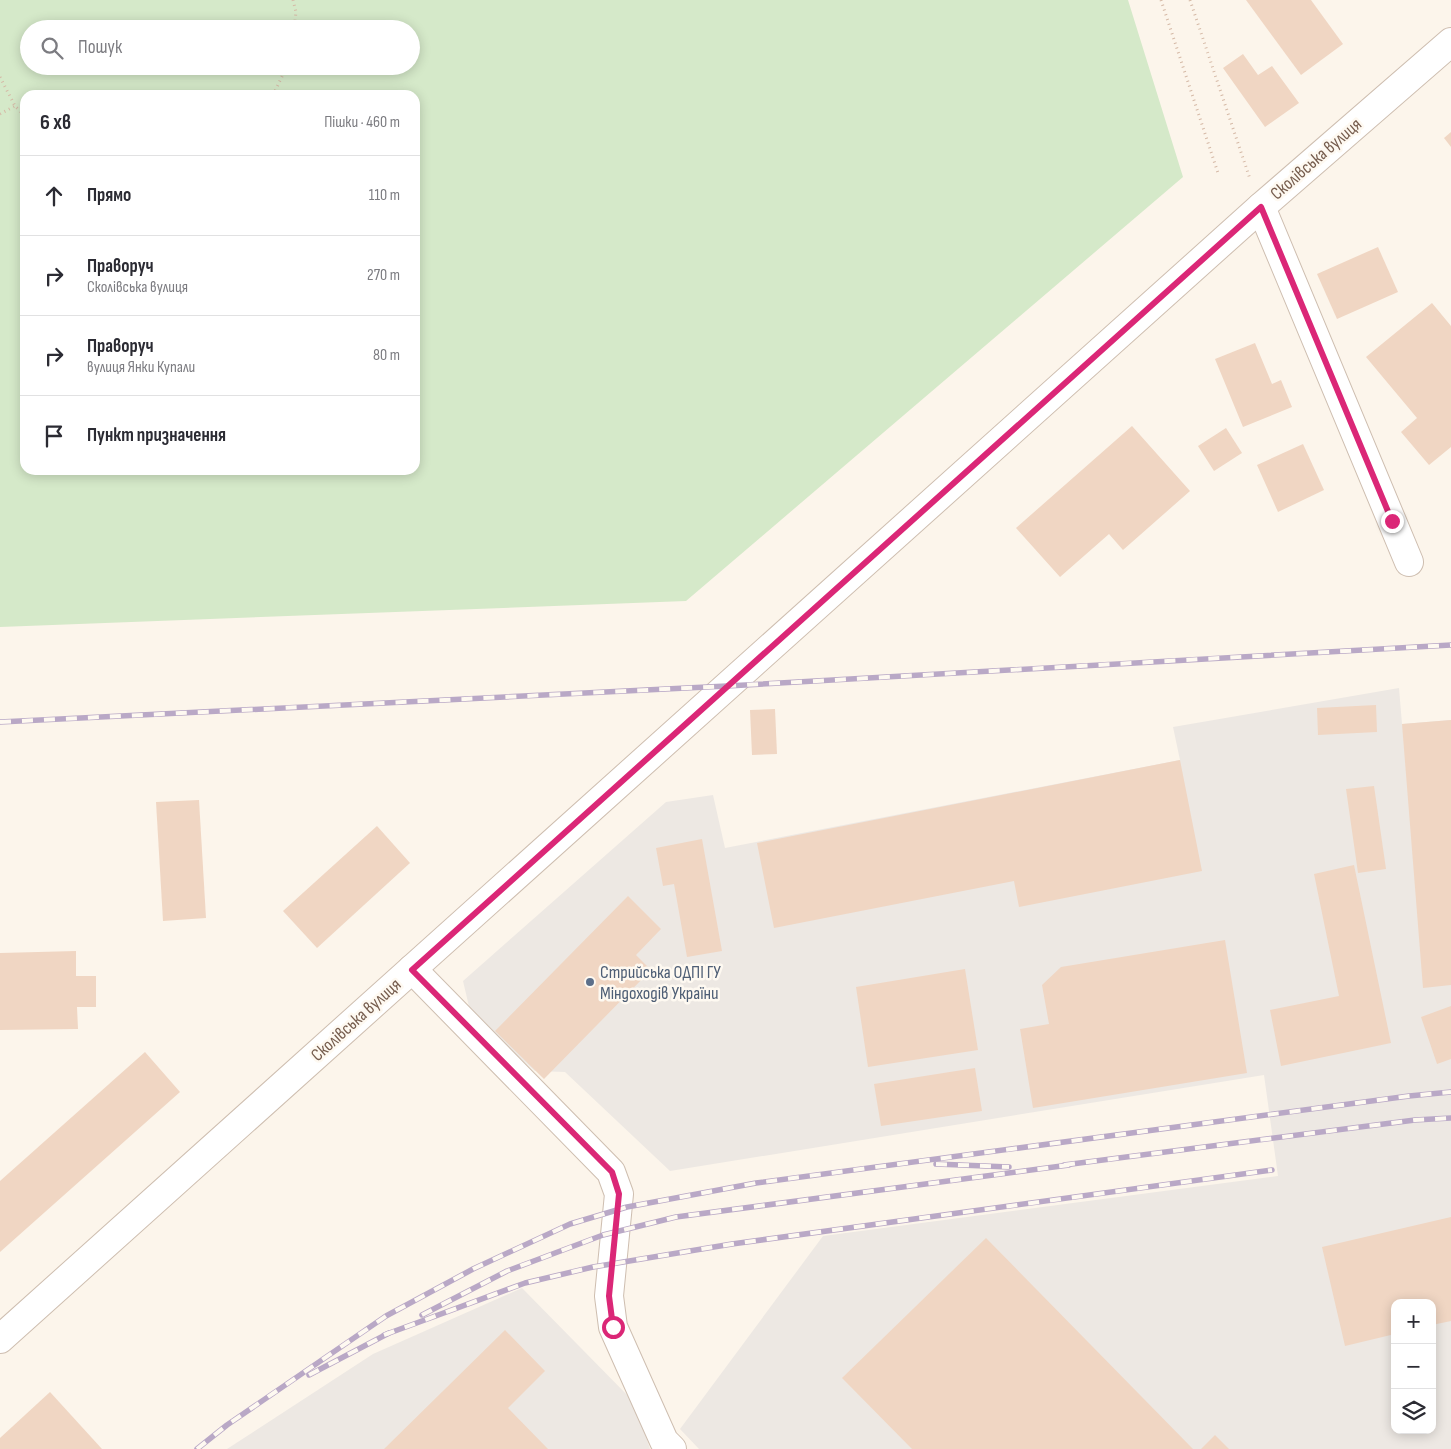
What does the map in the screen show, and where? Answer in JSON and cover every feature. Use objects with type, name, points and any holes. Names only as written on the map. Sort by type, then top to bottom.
[{"type":"street","name":"Сколівська вулиця","points":[[0,1339],[1261,207],[1451,42]]},
{"type":"street","points":[[1261,207],[1408,562]]},
{"type":"street","points":[[412,970],[612,1172],[619,1194],[609,1296],[613,1327],[664,1441],[672,1449]]},
{"type":"path","points":[[293,0],[296,12],[295,20]]},
{"type":"path","points":[[1161,0],[1218,173]]},
{"type":"path","points":[[1190,0],[1243,161],[1261,207]]},
{"type":"path","points":[[276,90],[283,75]]},
{"type":"path","points":[[0,77],[14,106],[20,111]]},
{"type":"path","points":[[0,114],[14,106]]},
{"type":"shaded area","points":[[1399,688],[1402,724],[1451,720],[1451,1449],[699,1449],[680,1429],[823,1236],[1278,1176],[1264,1075],[670,1171],[565,1072],[535,1071],[471,1015],[463,981],[666,802],[713,795],[725,848],[1180,760],[1173,727]]},
{"type":"shaded area","points":[[522,1288],[635,1403],[650,1449],[227,1449],[373,1354]]},
{"type":"green space","points":[[0,0],[1128,0],[1183,177],[686,601],[0,627]]},
{"type":"building","points":[[1246,0],[1311,0],[1343,44],[1301,75]]},
{"type":"building","points":[[1243,54],[1258,75],[1272,66],[1299,103],[1265,127],[1223,68]]},
{"type":"building","points":[[1451,132],[1451,147],[1444,138]]},
{"type":"building","points":[[1378,247],[1398,292],[1337,319],[1317,274]]},
{"type":"building","points":[[1432,303],[1451,326],[1451,447],[1429,465],[1401,432],[1417,418],[1366,357]]},
{"type":"building","points":[[1255,343],[1272,384],[1281,380],[1292,407],[1243,427],[1215,359]]},
{"type":"building","points":[[1132,426],[1190,491],[1123,550],[1109,534],[1060,577],[1016,528]]},
{"type":"building","points":[[1226,428],[1242,453],[1214,471],[1198,446]]},
{"type":"building","points":[[1303,444],[1324,490],[1278,512],[1257,465]]},
{"type":"building","points":[[1376,705],[1377,732],[1318,735],[1317,708]]},
{"type":"building","points":[[775,709],[777,754],[752,755],[750,710]]},
{"type":"building","points":[[1451,720],[1451,985],[1423,988],[1402,724]]},
{"type":"building","points":[[1180,760],[1202,871],[1019,907],[1014,881],[774,928],[757,843]]},
{"type":"building","points":[[1374,786],[1386,869],[1358,873],[1346,789]]},
{"type":"building","points":[[199,800],[206,918],[163,921],[156,802]]},
{"type":"building","points":[[377,826],[410,863],[317,948],[283,911]]},
{"type":"building","points":[[702,839],[722,951],[687,957],[674,884],[663,886],[656,848]]},
{"type":"building","points":[[1354,865],[1391,1043],[1281,1066],[1270,1010],[1339,996],[1314,874]]},
{"type":"building","points":[[628,896],[661,929],[636,955],[651,970],[544,1079],[495,1031]]},
{"type":"building","points":[[1225,940],[1247,1073],[1033,1108],[1020,1029],[1049,1024],[1042,985],[1061,967]]},
{"type":"building","points":[[76,951],[76,976],[96,976],[96,1007],[77,1007],[78,1029],[0,1030],[0,953]]},
{"type":"building","points":[[965,969],[978,1050],[868,1067],[856,987]]},
{"type":"building","points":[[1451,1006],[1451,1059],[1437,1064],[1421,1017]]},
{"type":"building","points":[[145,1052],[180,1092],[0,1252],[0,1181]]},
{"type":"building","points":[[975,1068],[982,1111],[881,1126],[874,1084]]},
{"type":"building","points":[[1451,1217],[1451,1321],[1436,1324],[1436,1299],[1391,1299],[1391,1335],[1345,1346],[1322,1247]]},
{"type":"building","points":[[986,1238],[1193,1449],[912,1449],[842,1378]]},
{"type":"building","points":[[505,1330],[545,1371],[508,1408],[548,1449],[384,1449]]},
{"type":"building","points":[[50,1392],[102,1449],[0,1449],[0,1438]]},
{"type":"building","points":[[1215,1435],[1229,1449],[1201,1449]]},
{"type":"railway","points":[[0,722],[727,686],[1451,645]]},
{"type":"railway","points":[[197,1449],[227,1425],[386,1316],[473,1269],[570,1224],[627,1207],[756,1183],[1451,1092]]},
{"type":"railway","points":[[1064,1165],[1415,1120],[1451,1118]]},
{"type":"railway","points":[[936,1164],[1009,1167]]},
{"type":"railway","points":[[422,1315],[507,1271],[603,1235],[676,1217],[1069,1165]]},
{"type":"railway","points":[[384,1335],[525,1283],[593,1267],[732,1244],[1272,1170]]},
{"type":"railway","points":[[309,1375],[389,1333]]},
{"type":"place","name":"Стрийська ОДПІ ГУ Міндоходів України","points":[[590,982]]},
{"type":"route","points":[[613,1327],[609,1296],[619,1194],[612,1172],[412,970],[1261,207],[1392,521]]}]
